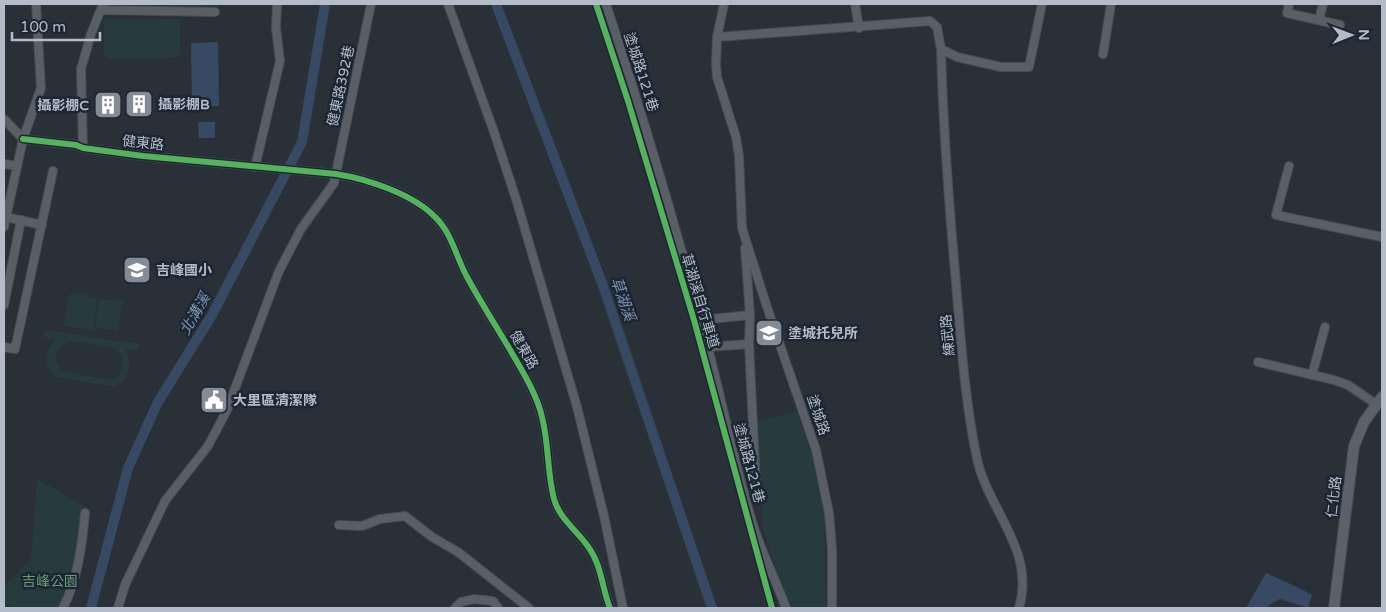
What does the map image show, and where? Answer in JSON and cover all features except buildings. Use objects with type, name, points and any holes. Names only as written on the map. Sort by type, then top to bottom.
[{"type":"main road","name":"仁化路","points":[[1334,608],[1354,446],[1364,422],[1379,400]]},
{"type":"street","points":[[4,227],[23,139],[41,88],[36,4]]},
{"type":"street","points":[[258,168],[280,61],[276,28],[277,4]]},
{"type":"street","name":"健東路392巷","points":[[118,608],[125,585],[165,501],[208,446],[227,410],[279,271],[301,229],[334,183],[333,174],[371,4]]},
{"type":"street","points":[[448,4],[514,193],[574,398],[604,516],[623,608]]},
{"type":"street","name":"塗城路121巷","points":[[606,4],[638,100],[701,320],[750,516],[764,556],[786,608]]},
{"type":"street","name":"塗城路","points":[[724,4],[717,38],[716,64],[717,77],[736,137],[739,156],[739,189],[750,315],[749,344],[755,433],[756,486]]},
{"type":"street","points":[[855,4],[859,28]]},
{"type":"street","points":[[941,49],[958,57],[1001,67],[1029,67],[1042,4]]},
{"type":"street","points":[[1103,54],[1110,4]]},
{"type":"street","points":[[1289,4],[1287,13],[1340,25]]},
{"type":"street","points":[[1319,20],[1323,4]]},
{"type":"street","points":[[83,148],[81,69],[91,34],[102,7],[215,12]]},
{"type":"street","name":"練武路","points":[[717,38],[930,21],[937,26],[941,49],[949,204],[968,414],[985,485],[1016,543],[1022,576],[1019,608]]},
{"type":"street","points":[[4,119],[23,139]]},
{"type":"street","name":"健東路","points":[[23,139],[143,156],[333,174],[365,180],[423,206],[443,226],[449,236],[466,276],[523,371],[534,394],[542,415],[554,500],[561,516],[590,548],[600,571],[610,608]]},
{"type":"street","points":[[4,164],[17,166]]},
{"type":"street","points":[[1289,166],[1276,215],[1382,237]]},
{"type":"street","points":[[4,347],[15,349],[53,171]]},
{"type":"street","points":[[6,217],[42,225]]},
{"type":"street","points":[[4,304],[21,220]]},
{"type":"street","name":"塗城路","points":[[744,236],[816,450],[829,513],[832,549],[832,608]]},
{"type":"street","points":[[701,320],[750,315]]},
{"type":"street","points":[[1312,375],[1326,327]]},
{"type":"street","points":[[708,347],[749,344]]},
{"type":"street","points":[[1258,362],[1334,380],[1379,400]]},
{"type":"street","points":[[63,608],[76,577],[85,513]]},
{"type":"street","points":[[340,526],[362,526],[380,519],[405,516],[432,537],[458,552],[530,608]]},
{"type":"street","points":[[455,608],[461,602],[483,599],[493,601],[498,608]]},
{"type":"green space","points":[[131,4],[219,4],[217,8],[190,7],[189,9]]},
{"type":"green space","points":[[104,19],[180,19],[180,54],[175,58],[111,59],[106,57],[104,52]]},
{"type":"green space","points":[[77,293],[89,295],[89,297],[97,299],[93,330],[64,326],[69,294],[77,295]]},
{"type":"green space","points":[[99,299],[123,301],[118,331],[95,327]]},
{"type":"green space","points":[[45,330],[139,344],[138,350],[126,349],[129,371],[124,380],[115,387],[56,377],[48,367],[46,354],[56,339],[43,337]],"holes":[[[70,342],[102,345],[117,350],[122,360],[119,375],[115,378],[104,379],[66,372],[61,369],[57,365],[57,352],[64,344]]]},
{"type":"green space","points":[[797,412],[810,448],[824,511],[826,608],[792,608],[780,581],[763,529],[758,421]]},
{"type":"green space","name":"吉峰公園","points":[[37,479],[90,509],[77,586],[67,608],[14,608],[4,602],[4,587],[31,560]]},
{"type":"water","points":[[218,42],[219,106],[192,107],[191,43]]},
{"type":"water","points":[[198,122],[215,122],[215,138],[199,138]]},
{"type":"water","points":[[1266,573],[1312,595],[1308,608],[1280,599],[1267,608],[1246,608]]},
{"type":"waterway","name":"北溝溪","points":[[91,608],[128,468],[158,402],[212,315],[302,142],[325,4]]},
{"type":"waterway","name":"草湖溪","points":[[496,4],[602,283],[712,608]]},
{"type":"cycle path","name":"草湖溪自行車道","points":[[596,4],[628,101],[694,320],[772,608]]},
{"type":"cycle path","points":[[23,139],[143,156],[336,174],[389,189],[415,201],[426,209],[446,230],[467,277],[534,393],[540,409],[546,437],[554,499],[560,513],[585,542],[597,562],[610,608]]},
{"type":"place","name":"攝影棚B","points":[[139,104]]},
{"type":"place","name":"攝影棚C","points":[[108,105]]},
{"type":"place","name":"吉峰國小","points":[[137,270]]},
{"type":"place","name":"塗城托兒所","points":[[769,333]]},
{"type":"place","name":"大里區清潔隊","points":[[214,400]]}]
